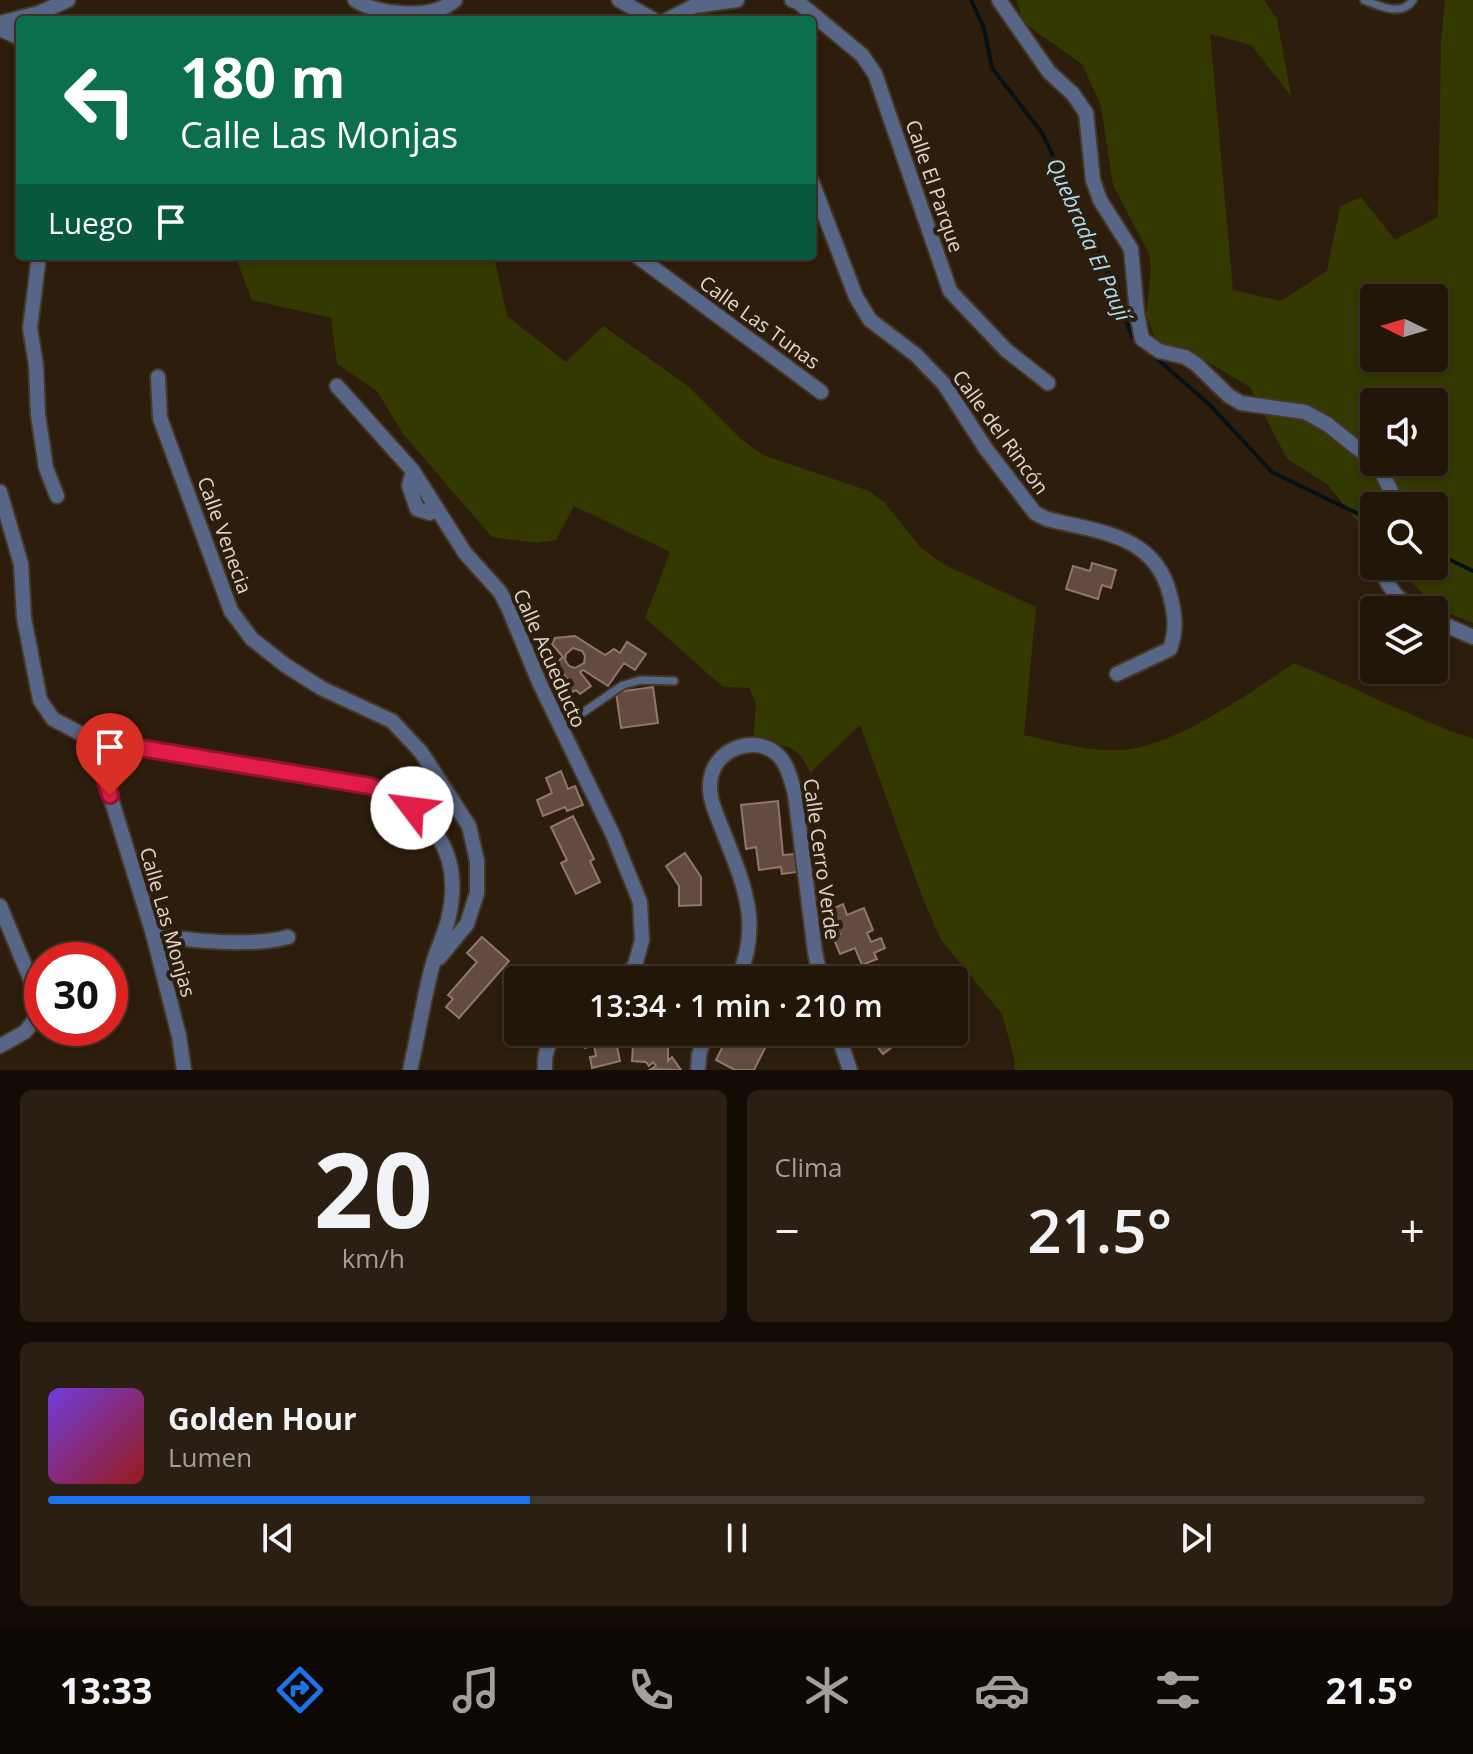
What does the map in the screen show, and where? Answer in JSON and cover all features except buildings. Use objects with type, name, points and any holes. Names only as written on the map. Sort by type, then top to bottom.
[{"type":"street","points":[[30,16],[68,0]]},
{"type":"street","points":[[355,0],[365,6],[391,11],[422,12],[447,7],[455,0]]},
{"type":"street","points":[[619,0],[647,16]]},
{"type":"street","points":[[675,16],[694,6],[737,0]]},
{"type":"street","name":"Calle El Parque","points":[[792,0],[815,16]]},
{"type":"street","points":[[999,0],[1049,72],[1073,94],[1086,113],[1093,180],[1100,200],[1131,249],[1142,339],[1159,351],[1185,357],[1196,364],[1229,396],[1241,403],[1305,412],[1327,424],[1366,455],[1382,473],[1392,492]]},
{"type":"street","name":"Calle El Parque","points":[[816,17],[862,55],[875,74],[950,291],[1006,350],[1048,383]]},
{"type":"street","name":"Calle del Rincón","points":[[816,192],[856,297],[870,320],[916,355],[944,384],[986,449],[1035,513],[1047,519],[1125,539],[1149,554],[1166,579],[1176,633],[1170,649],[1117,674]]},
{"type":"street","points":[[38,260],[30,328],[46,468],[57,496]]},
{"type":"street","name":"Calle Las Tunas","points":[[642,260],[821,392]]},
{"type":"street","name":"Calle Venecia","points":[[158,377],[160,418],[231,611],[252,639],[285,665],[321,688],[392,721],[421,752],[469,826],[477,861],[477,893],[467,924],[432,966]]},
{"type":"street","name":"Calle Acueducto","points":[[337,386],[413,471],[465,553],[500,592],[508,607],[560,728],[613,835],[640,902],[642,940],[634,966]]},
{"type":"street","points":[[0,492],[21,564],[24,618],[40,700],[53,719],[93,740],[370,786],[393,795],[439,833],[450,859],[453,897],[432,966],[410,1070]]},
{"type":"street","points":[[1385,580],[1398,596]]},
{"type":"street","points":[[1448,626],[1473,637]]},
{"type":"street","name":"Calle Las Monjas","points":[[93,740],[153,934],[179,1036],[184,1070]]},
{"type":"street","name":"Calle Cerro Verde","points":[[744,966],[751,931],[750,906],[710,797],[712,773],[724,754],[742,746],[759,745],[777,753],[788,770],[795,794],[818,966]]},
{"type":"street","points":[[0,906],[39,1000],[37,1017],[25,1032],[0,1046]]},
{"type":"street","points":[[153,934],[177,939],[263,942],[288,937]]},
{"type":"street","points":[[545,1070],[548,1046]]},
{"type":"street","points":[[698,1070],[702,1046]]},
{"type":"street","points":[[842,1046],[850,1070]]},
{"type":"lane","points":[[1364,0],[1403,10],[1413,0]]},
{"type":"lane","points":[[560,728],[623,685],[641,680],[674,681]]},
{"type":"green space","points":[[1016,0],[1264,0],[1277,19],[1291,96],[1251,45],[1210,34],[1233,290],[1281,301],[1327,271],[1340,207],[1361,197],[1395,240],[1438,217],[1441,43],[1445,0],[1473,0],[1473,623],[1448,613],[1448,596],[1426,596],[1409,580],[1448,580],[1448,492],[1360,492],[1360,525],[1327,484],[1287,459],[1250,387],[1187,350],[1156,341],[1146,314],[1151,270],[1149,254],[1113,185],[1101,106],[1082,64],[1024,23]]},
{"type":"green space","points":[[237,260],[495,260],[507,316],[566,362],[603,326],[688,386],[742,440],[763,455],[869,491],[885,503],[921,548],[945,565],[1036,607],[1024,735],[1096,749],[1142,747],[1211,717],[1294,663],[1473,739],[1473,1070],[1014,1070],[1015,1061],[1002,1014],[968,973],[968,966],[962,966],[941,940],[860,725],[810,773],[806,763],[788,747],[753,742],[756,704],[749,688],[723,687],[645,618],[670,552],[574,506],[556,540],[537,543],[492,537],[403,434],[377,391],[337,364],[331,318],[252,300]]},
{"type":"waterway","name":"Quebrada El Paují","points":[[971,0],[984,28],[992,68],[1042,133],[1101,256],[1132,336],[1139,343]]},
{"type":"waterway","name":"Quebrada El Paují","points":[[1148,351],[1209,404],[1272,472],[1360,515]]},
{"type":"waterway","name":"Quebrada El Paují","points":[[1448,559],[1473,571]]},
{"type":"route","points":[[110,795],[93,740],[370,786],[393,795],[412,808]]}]
